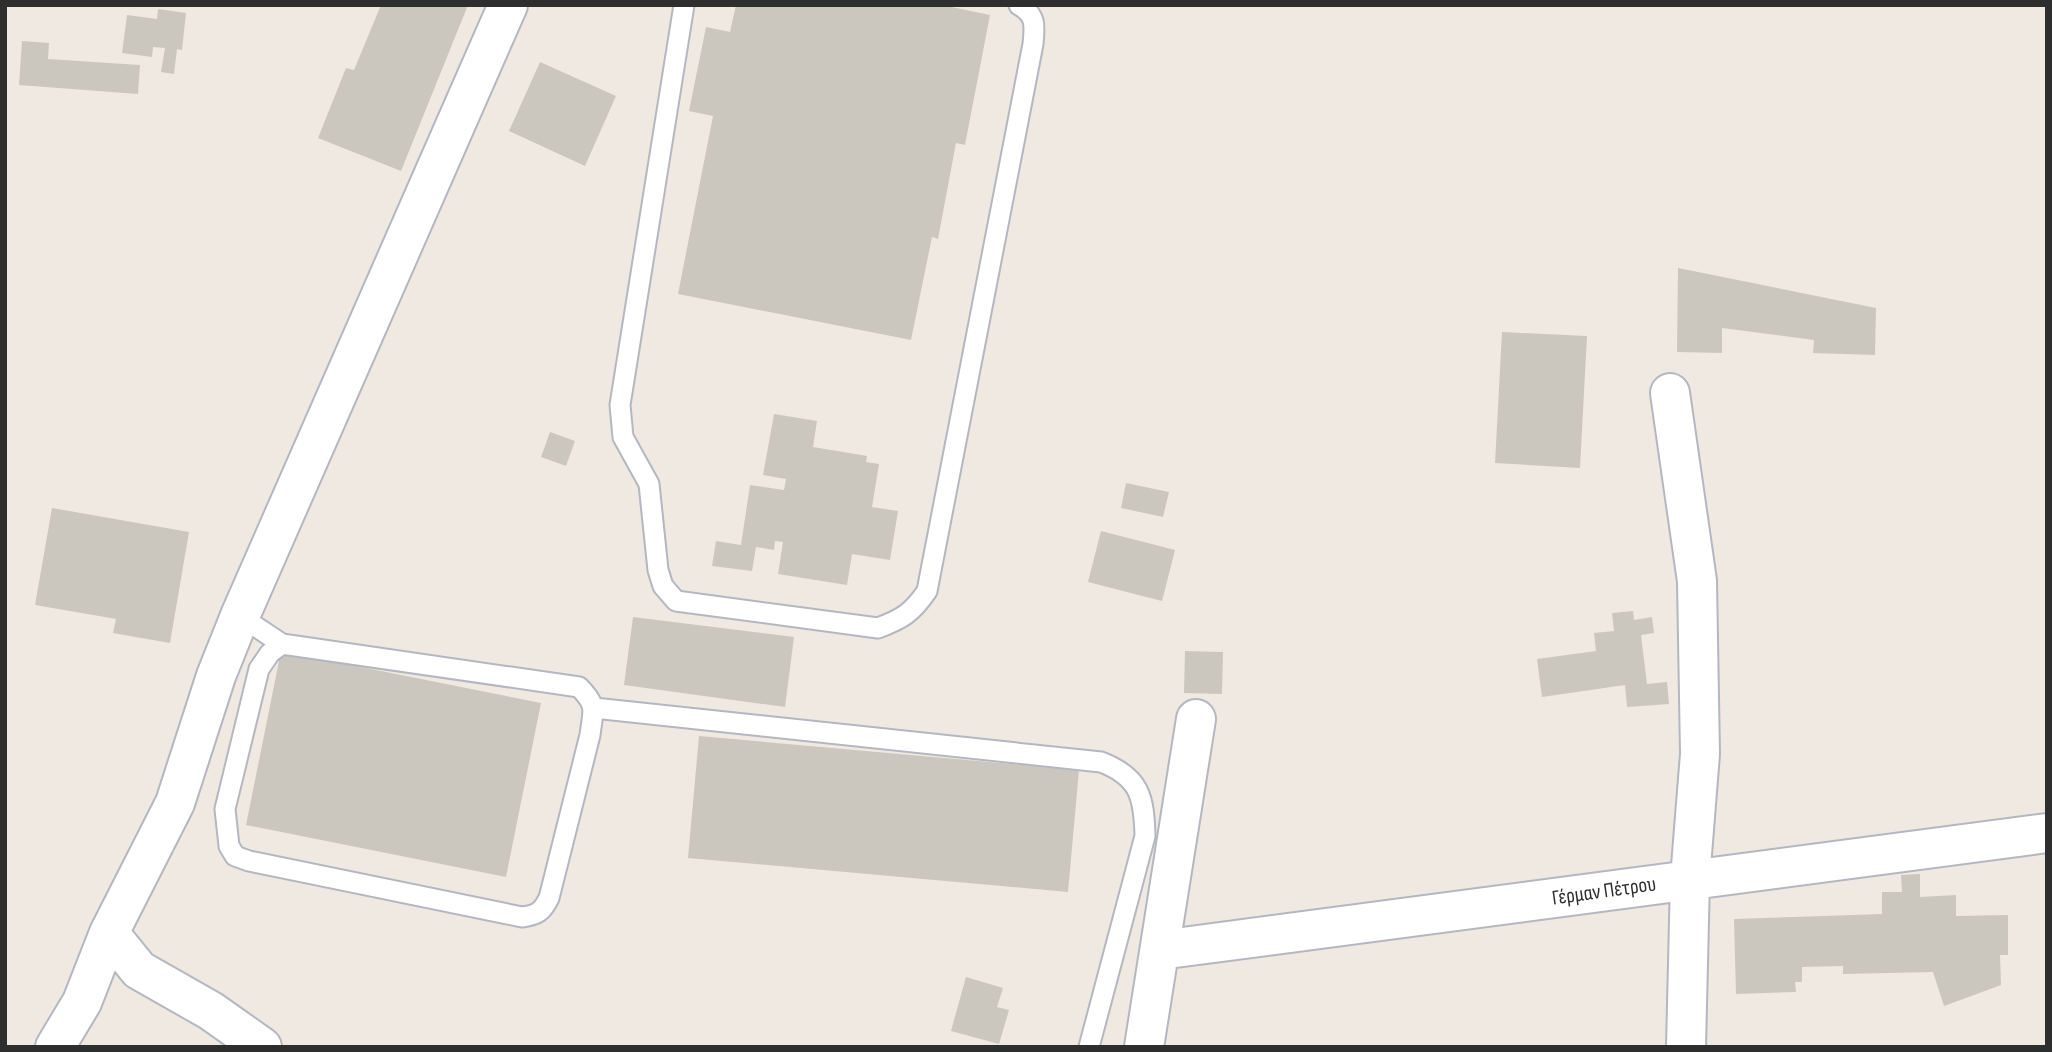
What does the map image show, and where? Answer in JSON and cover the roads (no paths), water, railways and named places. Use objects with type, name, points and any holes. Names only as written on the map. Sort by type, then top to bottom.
[{"type":"street","points":[[55,1047],[82,1002],[108,933],[175,803],[216,676],[240,616],[508,5]]},
{"type":"street","points":[[1670,393],[1697,581],[1700,754],[1690,879],[1686,1047]]},
{"type":"street","points":[[1144,1047],[1196,719]]},
{"type":"street","name":"Γέρμαν Πέτρου","points":[[1160,950],[2047,833]]},
{"type":"street","points":[[108,933],[139,970],[211,1011],[262,1047]]},
{"type":"lane","points":[[684,5],[621,405],[623,437],[649,484],[658,570],[663,586],[676,601],[878,628],[899,620],[915,608],[927,591],[1033,44],[1035,22],[1028,10],[1018,5]]},
{"type":"lane","points":[[240,616],[282,644],[579,687],[591,699],[594,708],[590,735],[544,909],[536,915],[522,917],[249,861],[236,856],[229,846],[225,809],[259,669],[270,653],[282,644]]},
{"type":"lane","points":[[594,708],[1101,762],[1120,769],[1134,784],[1144,807],[1145,836],[1089,1047]]}]
